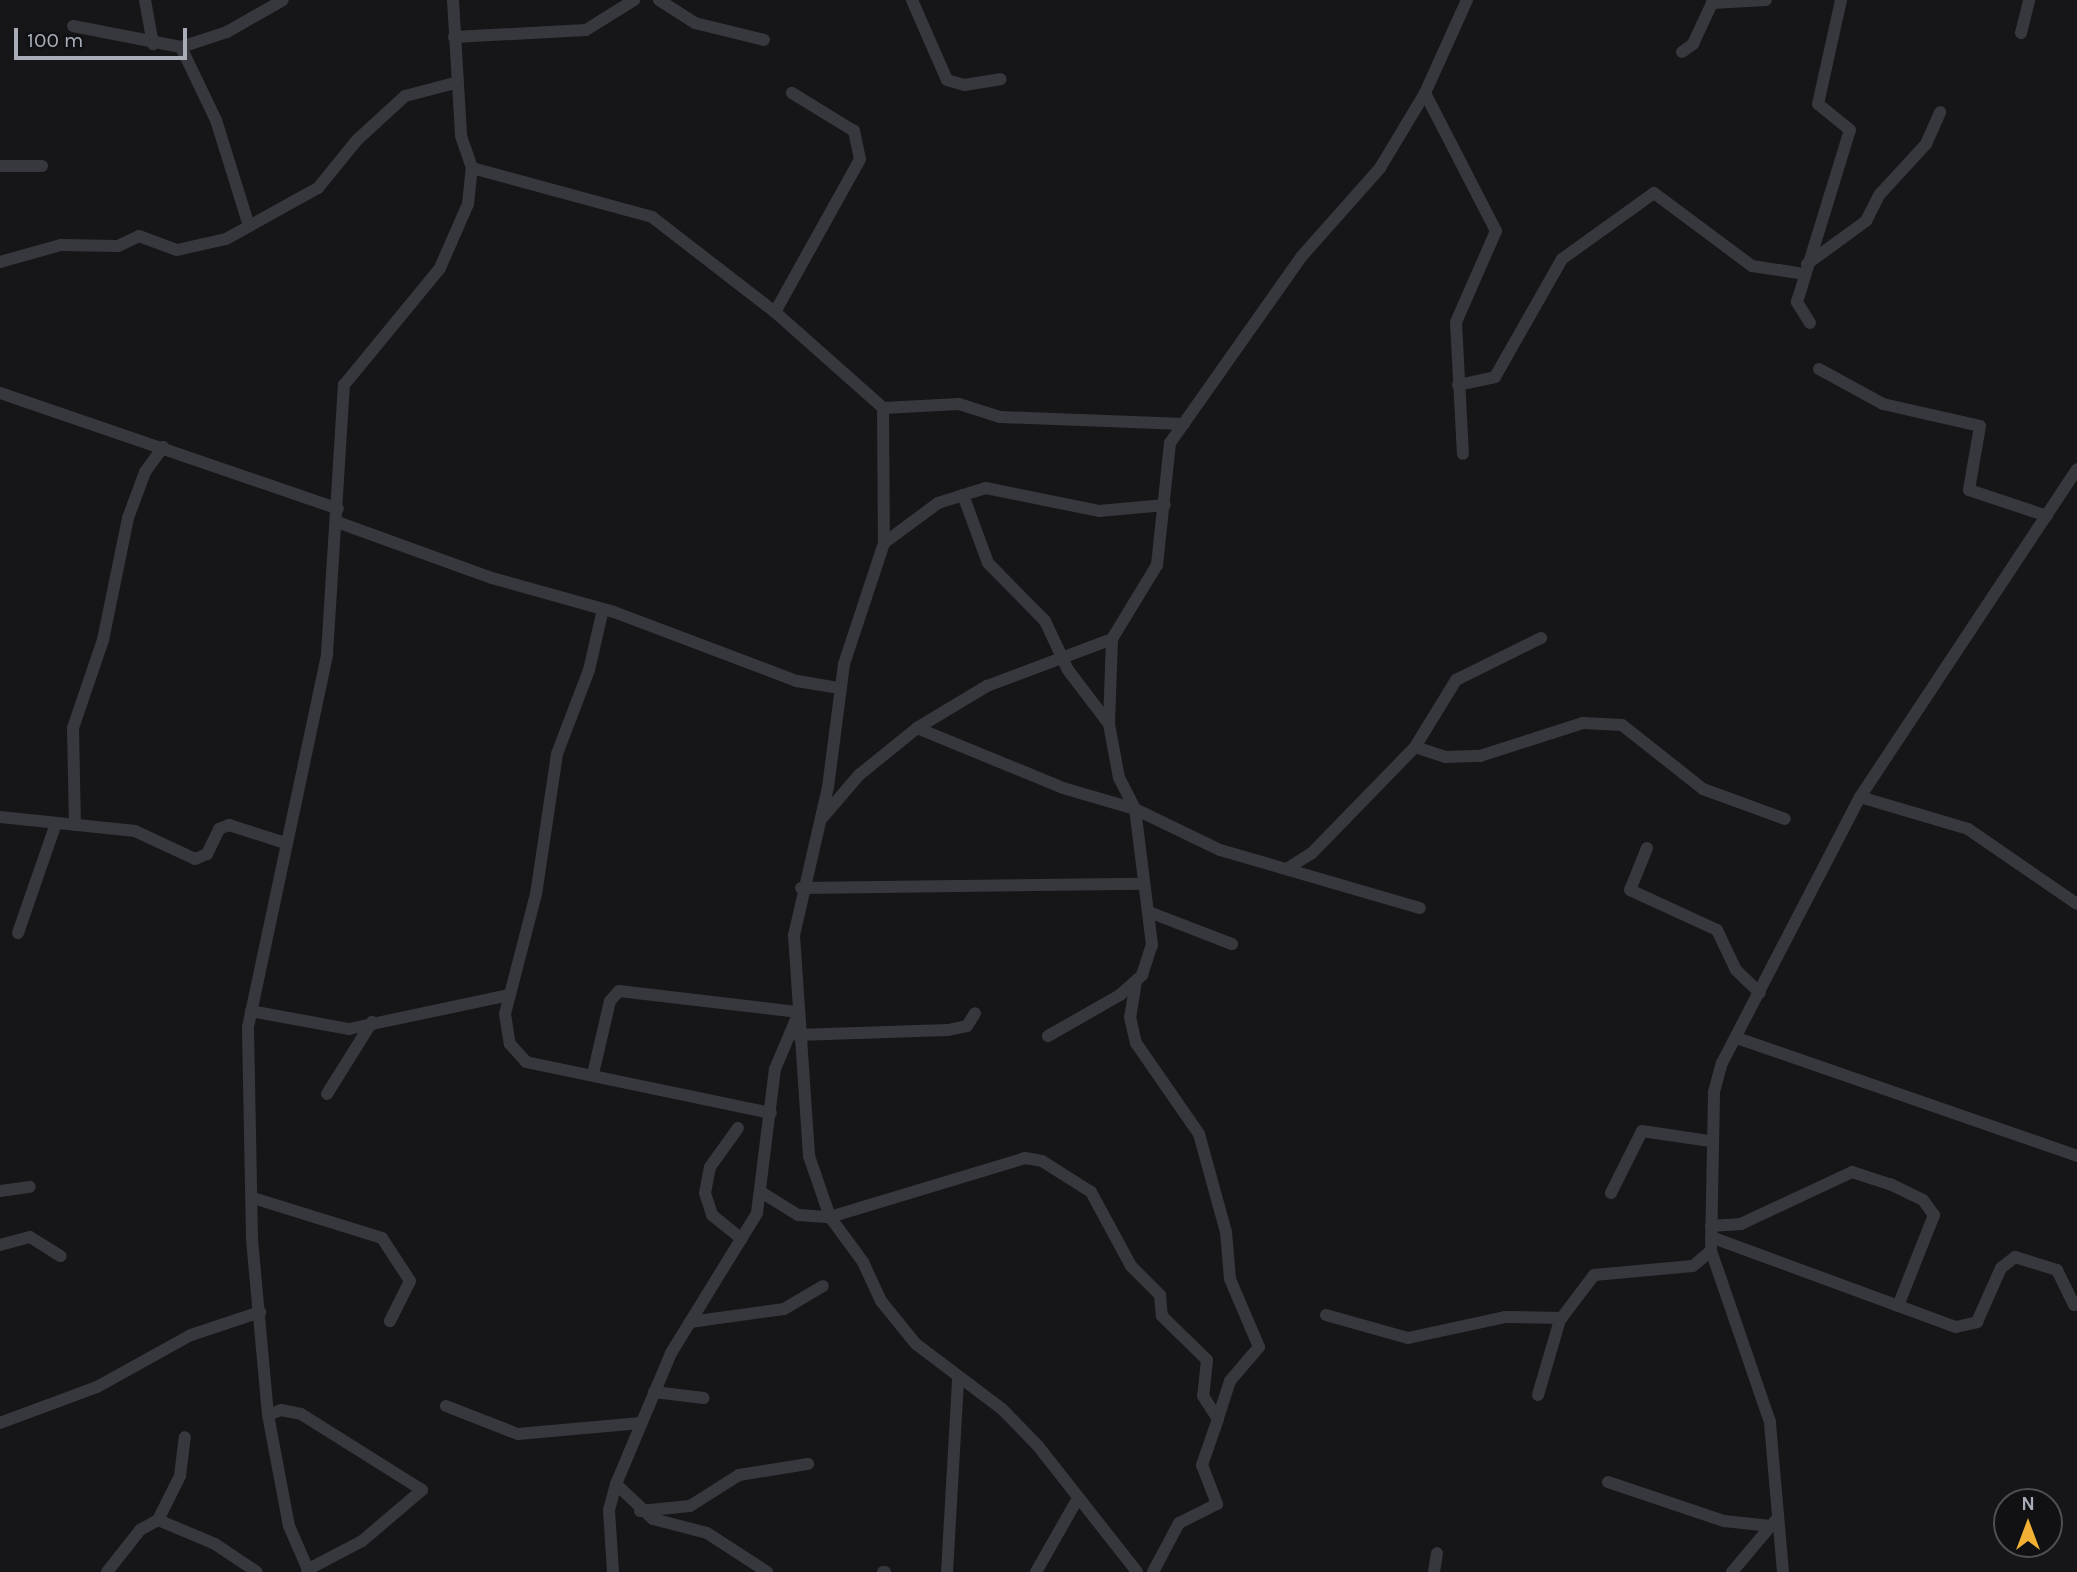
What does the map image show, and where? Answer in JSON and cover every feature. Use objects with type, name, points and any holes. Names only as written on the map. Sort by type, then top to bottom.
[{"type":"street","points":[[145,0],[153,44]]},
{"type":"street","points":[[74,26],[153,44],[181,47],[227,32],[283,0]]},
{"type":"street","points":[[306,1569],[268,1415],[253,1198],[251,1011],[327,654],[338,516],[344,385],[440,268],[468,204],[472,168],[456,83],[453,0]]},
{"type":"street","points":[[454,37],[586,30],[634,0]]},
{"type":"street","points":[[659,0],[695,23],[764,40]]},
{"type":"street","points":[[912,0],[947,80],[964,85],[1001,79]]},
{"type":"street","points":[[1153,1572],[1179,1523],[1217,1504],[1202,1465],[1230,1381],[1259,1347],[1230,1279],[1226,1232],[1199,1133],[1136,1043],[1130,1017],[1136,981],[1152,944],[1135,809],[1119,778],[1109,724],[1112,639],[1157,565],[1165,505],[1164,467],[1184,424],[1302,256],[1380,168],[1425,93],[1467,0]]},
{"type":"street","points":[[1682,52],[1713,3],[1766,0]]},
{"type":"street","points":[[1810,323],[1797,308],[1806,269],[1850,130],[1818,104],[1841,0]]},
{"type":"street","points":[[2021,33],[2029,0]]},
{"type":"street","points":[[181,47],[221,132],[249,226]]},
{"type":"street","points":[[0,262],[61,246],[118,246],[139,236],[177,250],[226,239],[318,188],[357,140],[405,96],[456,83]]},
{"type":"street","points":[[775,312],[860,159],[854,131],[792,93]]},
{"type":"street","points":[[1425,93],[1496,231],[1456,322],[1464,454]]},
{"type":"street","points":[[1458,385],[1495,377],[1562,259],[1654,193],[1752,266],[1806,269],[1866,221],[1880,194],[1926,144],[1940,112]]},
{"type":"street","points":[[0,166],[42,166]]},
{"type":"street","points":[[472,168],[652,217],[775,312],[883,408],[959,404],[1000,417],[1184,424]]},
{"type":"street","points":[[1819,369],[1883,404],[1980,426],[1969,490],[2047,516]]},
{"type":"street","points":[[0,393],[163,447],[492,578],[603,609],[797,681],[839,688]]},
{"type":"street","points":[[883,408],[884,543],[839,688],[820,820],[801,888],[794,935],[797,1035],[809,1156],[830,1217],[863,1262],[881,1301],[958,1381],[1002,1409],[1138,1572]]},
{"type":"street","points":[[75,825],[74,728],[103,640],[128,519],[145,472],[163,447]]},
{"type":"street","points":[[1783,1572],[1774,1522],[1770,1422],[1711,1251],[1710,1141],[1714,1092],[1737,1038],[1860,797],[2077,469]]},
{"type":"street","points":[[884,543],[937,503],[963,495],[1015,490],[1099,511],[1165,505]]},
{"type":"street","points":[[963,495],[988,563],[1045,621],[1064,658],[1109,724]]},
{"type":"street","points":[[603,609],[589,670],[557,754],[536,894],[509,995],[506,1028],[519,1060],[771,1113]]},
{"type":"street","points":[[1288,868],[1312,853],[1415,747],[1434,708],[1462,675],[1541,638]]},
{"type":"street","points":[[820,820],[859,775],[917,729],[987,686],[1112,639]]},
{"type":"street","points":[[1415,747],[1471,757],[1504,752],[1583,723],[1622,725],[1703,789],[1785,819]]},
{"type":"street","points":[[917,729],[1063,788],[1135,809],[1220,850],[1420,908]]},
{"type":"street","points":[[1860,797],[1968,829],[2077,904]]},
{"type":"street","points":[[0,817],[135,831],[195,859],[207,854],[219,829],[229,825],[285,843]]},
{"type":"street","points":[[18,933],[56,823]]},
{"type":"street","points":[[1647,848],[1630,890],[1708,923],[1723,938],[1742,980],[1760,993]]},
{"type":"street","points":[[801,888],[1143,884]]},
{"type":"street","points":[[1149,912],[1232,944]]},
{"type":"street","points":[[1048,1036],[1136,981]]},
{"type":"street","points":[[593,1074],[610,1001],[620,991],[797,1014]]},
{"type":"street","points":[[251,1011],[328,1028],[509,995]]},
{"type":"street","points":[[797,1035],[948,1030],[967,1026],[975,1013]]},
{"type":"street","points":[[613,1572],[609,1510],[616,1484],[654,1392],[690,1322],[743,1239],[761,1192],[781,1048],[797,1014]]},
{"type":"street","points":[[327,1094],[374,1019]]},
{"type":"street","points":[[1737,1038],[2077,1156]]},
{"type":"street","points":[[738,1128],[710,1167],[705,1194],[712,1215],[743,1239]]},
{"type":"street","points":[[1611,1193],[1642,1131],[1710,1141]]},
{"type":"street","points":[[761,1192],[798,1215],[830,1217],[1025,1158],[1052,1166],[1091,1192],[1131,1266],[1160,1295],[1162,1316],[1207,1360],[1203,1396],[1218,1419]]},
{"type":"street","points":[[1711,1231],[1741,1224],[1852,1172],[1890,1184],[1930,1205],[1934,1215],[1898,1306]]},
{"type":"street","points":[[0,1191],[30,1186]]},
{"type":"street","points":[[253,1198],[382,1238],[410,1281],[390,1321]]},
{"type":"street","points":[[1711,1231],[1898,1306],[1972,1327],[2001,1268],[2015,1257],[2057,1270],[2074,1305]]},
{"type":"street","points":[[0,1245],[30,1237],[60,1256]]},
{"type":"street","points":[[1538,1395],[1562,1318],[1594,1275],[1693,1266],[1711,1251]]},
{"type":"street","points":[[690,1322],[784,1309],[823,1286]]},
{"type":"street","points":[[0,1423],[97,1387],[191,1335],[260,1312]]},
{"type":"street","points":[[1326,1315],[1408,1338],[1505,1317],[1562,1318]]},
{"type":"street","points":[[947,1572],[958,1381]]},
{"type":"street","points":[[654,1392],[704,1398]]},
{"type":"street","points":[[446,1406],[518,1434],[641,1423]]},
{"type":"street","points":[[268,1415],[281,1409],[300,1414],[422,1490],[362,1541],[306,1569],[291,1572]]},
{"type":"street","points":[[107,1572],[140,1530],[158,1520],[180,1476],[185,1437]]},
{"type":"street","points":[[640,1511],[690,1506],[739,1475],[808,1464]]},
{"type":"street","points":[[1608,1482],[1724,1521],[1774,1522]]},
{"type":"street","points":[[616,1484],[640,1511],[707,1533],[767,1572]]},
{"type":"street","points":[[1036,1572],[1078,1497]]},
{"type":"street","points":[[158,1520],[215,1544],[257,1572]]},
{"type":"street","points":[[1732,1572],[1774,1522]]},
{"type":"street","points":[[1434,1572],[1437,1553]]}]
